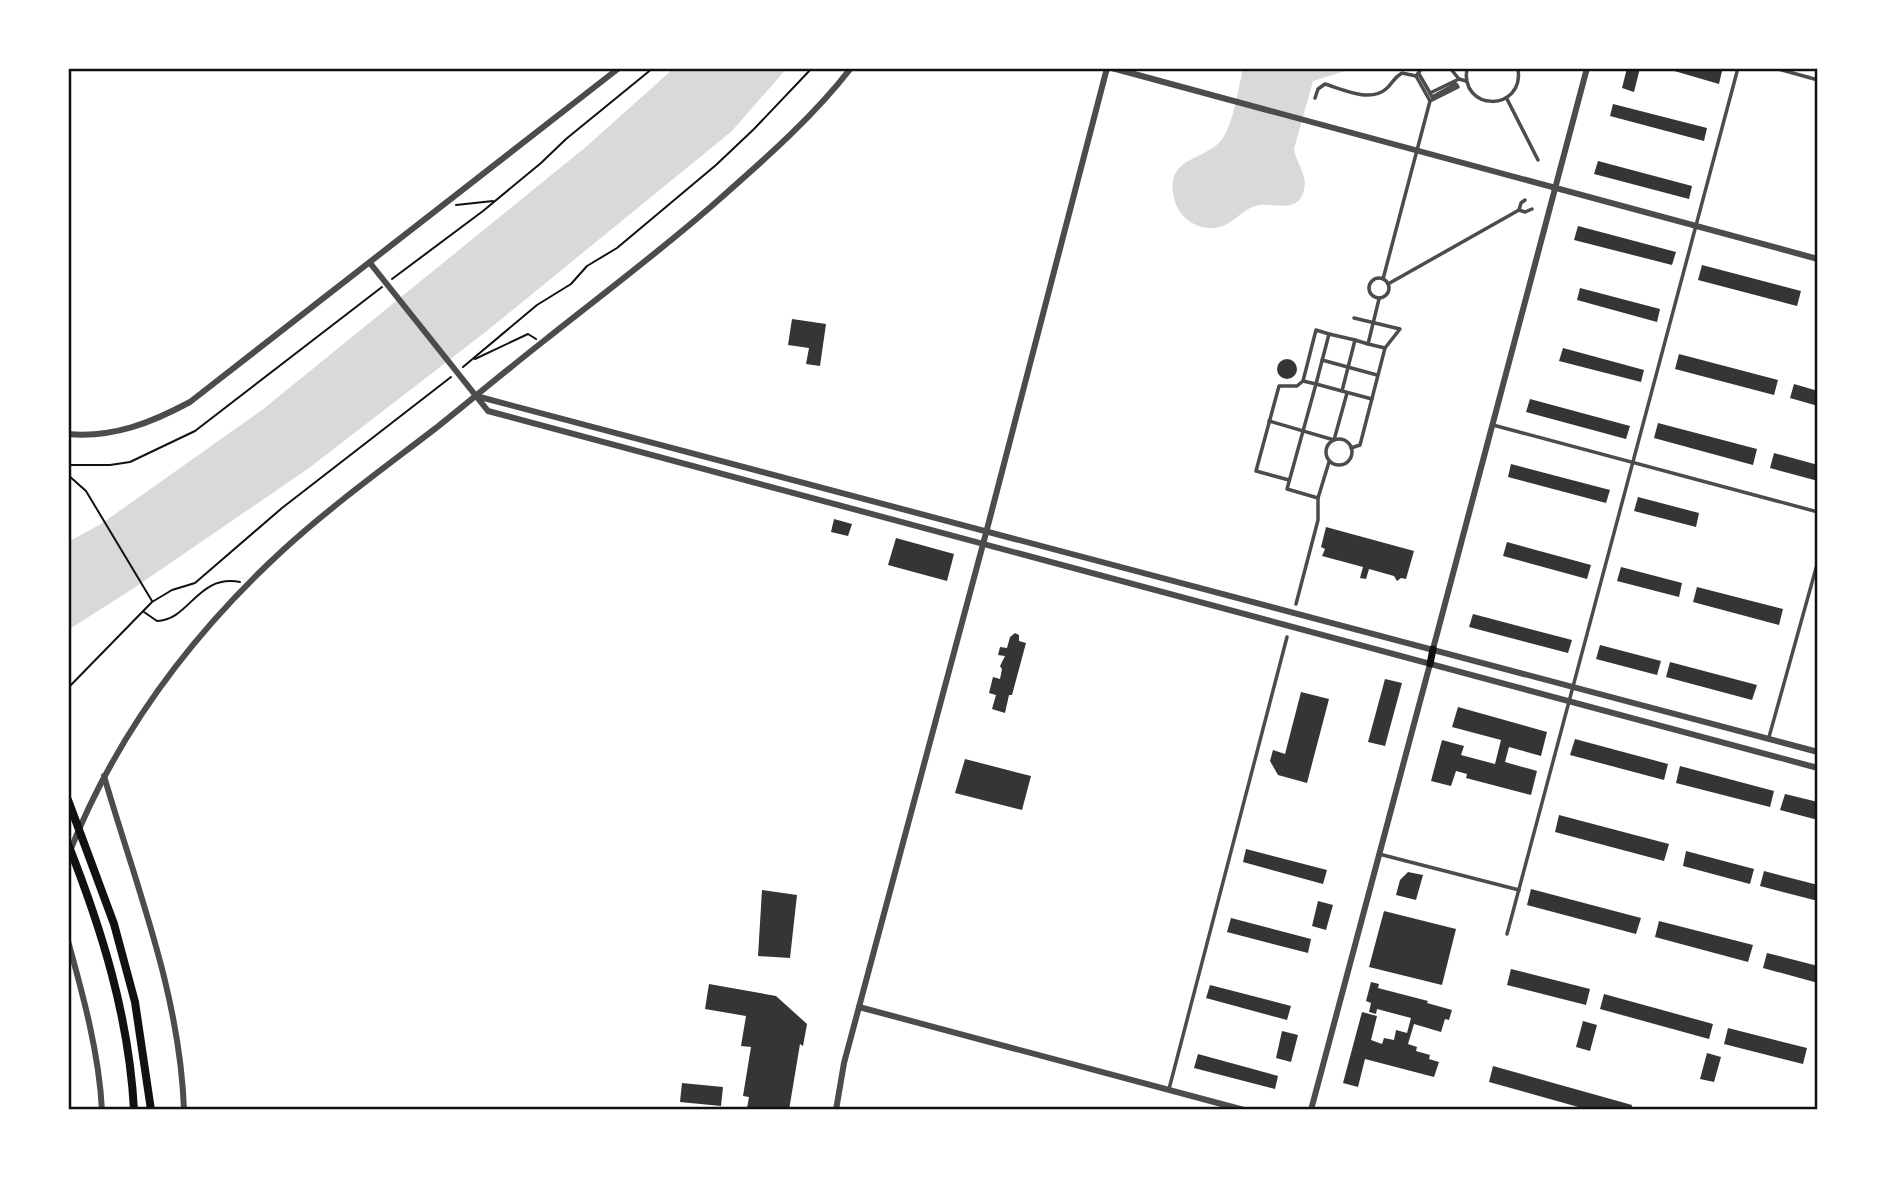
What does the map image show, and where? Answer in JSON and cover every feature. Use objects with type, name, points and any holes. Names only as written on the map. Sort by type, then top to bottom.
[{"type":"highway","points":[[68,800],[114,924],[135,1002],[151,1110]]},
{"type":"highway","points":[[68,844],[110,960],[122,1017],[134,1110]]},
{"type":"main road","points":[[1430,664],[1433,649]]},
{"type":"street","points":[[68,434],[93,436],[136,428],[190,402],[619,68]]},
{"type":"street","points":[[68,855],[103,776],[153,697],[205,630],[248,584],[347,497],[669,243],[768,156],[833,92],[851,68]]},
{"type":"street","points":[[835,1110],[844,1063],[1109,68],[1818,259]]},
{"type":"street","points":[[1417,74],[1422,68]]},
{"type":"street","points":[[1450,68],[1460,79],[1466,81]]},
{"type":"street","points":[[1467,68],[1466,81],[1474,95],[1482,100],[1499,102],[1507,98],[1518,84],[1518,68]]},
{"type":"street","points":[[1433,649],[1587,68]]},
{"type":"street","points":[[1507,934],[1738,68]]},
{"type":"street","points":[[1775,68],[1818,80]]},
{"type":"street","points":[[1315,98],[1318,89],[1325,84],[1371,96],[1386,89],[1393,79],[1402,73],[1417,74],[1433,94]]},
{"type":"street","points":[[1383,279],[1430,101],[1417,74]]},
{"type":"street","points":[[1433,94],[1460,79]]},
{"type":"street","points":[[1430,101],[1458,87],[1456,84],[1433,94]]},
{"type":"street","points":[[1507,98],[1538,160]]},
{"type":"street","points":[[1388,284],[1519,210],[1525,200]]},
{"type":"street","points":[[1519,210],[1525,212],[1532,209]]},
{"type":"street","points":[[370,263],[488,411],[1818,768]]},
{"type":"street","points":[[1368,344],[1379,299],[1388,294],[1388,284],[1383,279],[1374,279],[1369,287],[1373,296],[1379,299]]},
{"type":"street","points":[[1351,448],[1360,445],[1385,348],[1400,330],[1354,318]]},
{"type":"street","points":[[1290,480],[1256,471],[1279,386],[1297,386],[1303,381],[1316,330],[1385,348]]},
{"type":"street","points":[[1318,498],[1287,489],[1329,334]]},
{"type":"street","points":[[1296,604],[1318,520],[1318,498],[1329,461],[1325,449],[1334,440],[1355,340]]},
{"type":"street","points":[[1322,360],[1378,376]]},
{"type":"street","points":[[1303,381],[1372,399]]},
{"type":"street","points":[[476,396],[1818,751]]},
{"type":"street","points":[[1269,421],[1346,441],[1351,448],[1351,457],[1346,464],[1337,466],[1329,461]]},
{"type":"street","points":[[1493,425],[1818,513]]},
{"type":"street","points":[[1769,738],[1818,561]]},
{"type":"street","points":[[1169,1090],[1287,638]]},
{"type":"street","points":[[1311,1110],[1430,664]]},
{"type":"street","points":[[103,776],[166,979],[177,1040],[184,1110]]},
{"type":"street","points":[[1378,853],[1519,890]]},
{"type":"street","points":[[68,940],[83,996],[102,1110]]},
{"type":"street","points":[[859,1007],[1244,1110]]},
{"type":"path","points":[[392,279],[494,201],[653,68]]},
{"type":"path","points":[[68,688],[152,601],[172,590],[195,583],[282,508],[471,361],[537,305],[571,284],[587,265],[617,248],[716,165],[812,68]]},
{"type":"path","points":[[438,208],[494,201]]},
{"type":"path","points":[[68,464],[130,462],[195,431],[381,288]]},
{"type":"path","points":[[471,361],[528,334],[542,342]]},
{"type":"path","points":[[68,475],[86,491],[152,601]]},
{"type":"path","points":[[143,611],[157,621],[168,620],[206,587],[226,580],[248,584]]},
{"type":"shaded area","points":[[674,68],[787,68],[732,131],[488,330],[309,468],[68,630],[68,542],[101,524],[262,410],[587,146]]},
{"type":"shaded area","points":[[1241,68],[1347,68],[1313,81],[1294,149],[1305,185],[1297,202],[1286,206],[1254,206],[1219,227],[1196,225],[1183,216],[1175,202],[1172,186],[1175,175],[1180,167],[1217,145],[1224,136],[1235,106]]},
{"type":"building","points":[[1627,68],[1640,68],[1634,92],[1622,88]]},
{"type":"building","points":[[1664,68],[1710,68],[1722,71],[1719,84]]},
{"type":"building","points":[[1613,104],[1707,128],[1704,141],[1610,116]]},
{"type":"building","points":[[1598,161],[1692,186],[1689,199],[1594,174]]},
{"type":"building","points":[[1578,226],[1676,252],[1672,265],[1574,240]]},
{"type":"building","points":[[1702,265],[1801,291],[1797,306],[1698,280]]},
{"type":"building","points":[[1580,288],[1660,309],[1657,322],[1577,300]]},
{"type":"building","points":[[792,319],[826,324],[820,366],[806,364],[809,348],[788,345]]},
{"type":"building","points":[[1563,348],[1644,370],[1641,382],[1559,361]]},
{"type":"building","points":[[1679,354],[1778,380],[1774,395],[1675,369]]},
{"type":"building","points":[[1287,359],[1294,362],[1297,369],[1294,376],[1287,379],[1280,376],[1277,369],[1280,362]]},
{"type":"building","points":[[1794,384],[1818,391],[1818,406],[1790,398]]},
{"type":"building","points":[[1530,399],[1630,426],[1626,439],[1526,412]]},
{"type":"building","points":[[1658,423],[1757,449],[1753,465],[1654,438]]},
{"type":"building","points":[[1774,453],[1818,465],[1818,481],[1770,468]]},
{"type":"building","points":[[1511,464],[1610,490],[1606,503],[1508,477]]},
{"type":"building","points":[[1638,497],[1699,513],[1696,527],[1634,511]]},
{"type":"building","points":[[834,519],[852,524],[848,536],[831,532]]},
{"type":"building","points":[[1326,527],[1414,551],[1406,579],[1397,581],[1394,576],[1369,569],[1366,579],[1360,578],[1363,567],[1322,556],[1325,549],[1321,547]]},
{"type":"building","points":[[896,538],[954,554],[947,581],[888,565]]},
{"type":"building","points":[[1507,542],[1591,565],[1587,579],[1503,556]]},
{"type":"building","points":[[1621,567],[1682,583],[1679,597],[1617,581]]},
{"type":"building","points":[[1697,587],[1783,609],[1779,625],[1693,602]]},
{"type":"building","points":[[1473,614],[1572,640],[1568,653],[1469,627]]},
{"type":"building","points":[[1015,633],[1019,635],[1019,641],[1026,643],[1005,713],[992,709],[996,695],[989,693],[993,677],[1000,679],[1000,666],[1005,656],[998,655],[1000,647],[1007,648],[1010,637]]},
{"type":"building","points":[[1600,645],[1661,661],[1657,675],[1596,659]]},
{"type":"building","points":[[1670,662],[1757,685],[1752,700],[1666,677]]},
{"type":"building","points":[[1385,679],[1402,683],[1385,746],[1368,742]]},
{"type":"building","points":[[1301,692],[1329,699],[1307,783],[1278,775],[1270,761],[1273,750],[1285,754]]},
{"type":"building","points":[[1458,707],[1547,732],[1541,756],[1509,747],[1505,762],[1537,771],[1531,795],[1466,778],[1467,774],[1456,771],[1451,786],[1431,781],[1442,740],[1464,746],[1461,755],[1495,764],[1501,740],[1452,727]]},
{"type":"building","points":[[1575,739],[1668,764],[1664,780],[1570,755]]},
{"type":"building","points":[[965,759],[1031,776],[1022,810],[955,793]]},
{"type":"building","points":[[1680,766],[1774,791],[1770,807],[1676,783]]},
{"type":"building","points":[[1785,794],[1818,802],[1818,820],[1780,810]]},
{"type":"building","points":[[1559,815],[1669,844],[1664,861],[1555,832]]},
{"type":"building","points":[[1246,849],[1327,870],[1323,884],[1243,862]]},
{"type":"building","points":[[1686,851],[1754,869],[1750,884],[1683,866]]},
{"type":"building","points":[[1764,871],[1818,885],[1818,901],[1760,886]]},
{"type":"building","points":[[1408,872],[1423,875],[1416,900],[1396,895],[1400,880]]},
{"type":"building","points":[[1531,889],[1641,918],[1636,934],[1527,905]]},
{"type":"building","points":[[762,890],[797,895],[790,958],[758,956]]},
{"type":"building","points":[[1318,901],[1333,905],[1326,930],[1312,926]]},
{"type":"building","points":[[1384,911],[1456,929],[1442,985],[1369,967]]},
{"type":"building","points":[[1231,918],[1311,939],[1308,953],[1227,932]]},
{"type":"building","points":[[1659,921],[1753,945],[1748,962],[1655,937]]},
{"type":"building","points":[[1767,953],[1818,966],[1818,983],[1763,968]]},
{"type":"building","points":[[1511,969],[1590,989],[1586,1005],[1507,985]]},
{"type":"building","points":[[1371,982],[1379,984],[1378,988],[1452,1010],[1449,1020],[1445,1019],[1441,1032],[1414,1024],[1408,1044],[1417,1047],[1416,1051],[1430,1055],[1429,1059],[1439,1062],[1434,1077],[1365,1059],[1358,1087],[1343,1083],[1362,1012],[1377,1016],[1371,1040],[1382,1044],[1384,1038],[1394,1040],[1396,1030],[1407,1033],[1411,1018],[1377,1009],[1376,1014],[1369,1012],[1371,1003],[1366,1001]]},
{"type":"building","points":[[709,984],[776,996],[807,1024],[803,1046],[800,1044],[789,1110],[747,1108],[749,1097],[743,1096],[751,1047],[741,1046],[746,1016],[705,1009]]},
{"type":"building","points":[[1210,985],[1291,1006],[1287,1020],[1206,998]]},
{"type":"building","points":[[1604,994],[1713,1024],[1709,1039],[1600,1009]]},
{"type":"building","points":[[1583,1021],[1597,1025],[1590,1051],[1576,1047]]},
{"type":"building","points":[[1728,1028],[1807,1048],[1803,1064],[1724,1044]]},
{"type":"building","points":[[1282,1031],[1298,1035],[1291,1062],[1276,1058]]},
{"type":"building","points":[[1707,1053],[1721,1057],[1714,1082],[1700,1079]]},
{"type":"building","points":[[1198,1054],[1278,1076],[1275,1089],[1194,1068]]},
{"type":"building","points":[[1493,1066],[1632,1105],[1631,1110],[1589,1110],[1489,1082]]},
{"type":"building","points":[[682,1083],[723,1087],[721,1106],[680,1102]]}]
